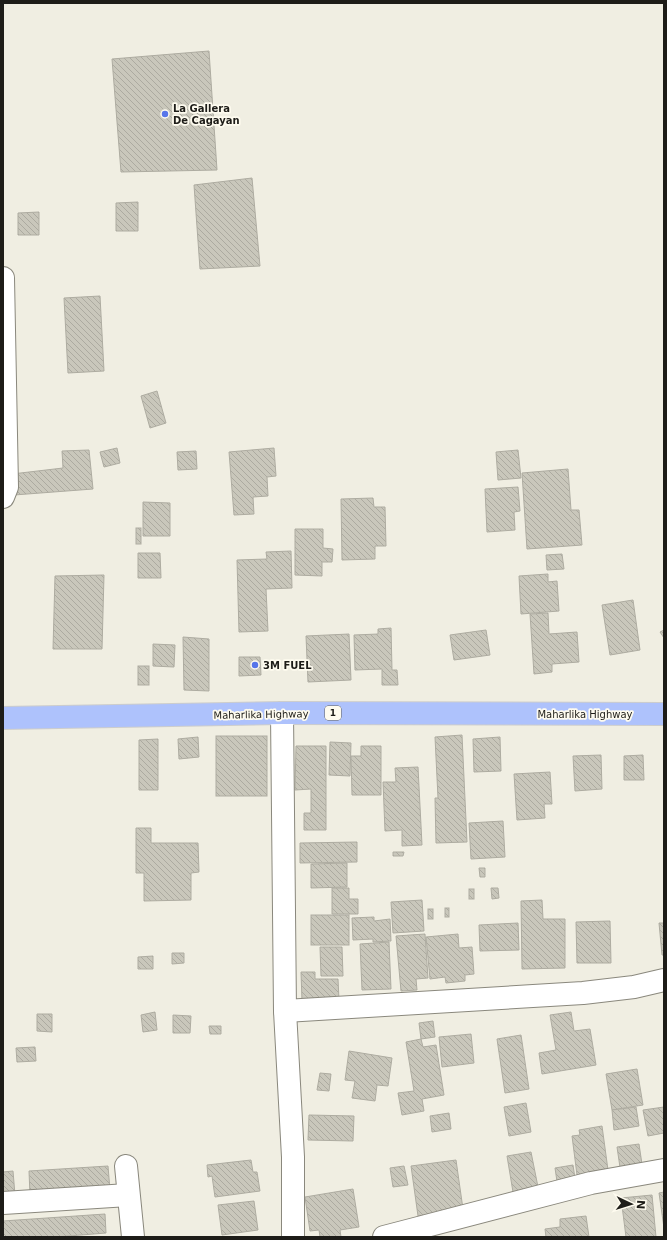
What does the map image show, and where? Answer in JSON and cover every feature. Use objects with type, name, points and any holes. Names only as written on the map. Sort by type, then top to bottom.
[{"type":"highway","name":"Maharlika Highway","points":[[3,718],[282,713],[664,714]]},
{"type":"street","points":[[3,278],[7,487],[3,497]]},
{"type":"street","points":[[282,713],[285,1011],[293,1157],[293,1237]]},
{"type":"street","points":[[285,1011],[583,993],[634,987],[664,980]]},
{"type":"street","points":[[126,1166],[133,1237]]},
{"type":"street","points":[[384,1237],[591,1183],[664,1170]]},
{"type":"street","points":[[3,1203],[128,1194]]},
{"type":"building","name":"La Gallera De Cagayan","points":[[209,51],[217,170],[121,172],[112,59]]},
{"type":"building","points":[[252,178],[260,266],[200,269],[194,185]]},
{"type":"building","points":[[138,202],[138,231],[116,231],[116,203]]},
{"type":"building","points":[[39,212],[39,235],[18,235],[18,213]]},
{"type":"building","points":[[100,296],[104,371],[68,373],[64,298]]},
{"type":"building","points":[[157,391],[166,423],[150,428],[141,396]]},
{"type":"building","points":[[117,448],[120,463],[104,467],[100,452]]},
{"type":"building","points":[[274,448],[276,476],[267,477],[268,496],[253,497],[254,514],[234,515],[229,452]]},
{"type":"building","points":[[89,450],[93,489],[14,495],[12,474],[63,468],[62,451]]},
{"type":"building","points":[[518,450],[521,478],[498,480],[496,452]]},
{"type":"building","points":[[196,451],[197,469],[178,470],[177,452]]},
{"type":"building","points":[[568,469],[571,510],[579,510],[582,545],[527,549],[522,473]]},
{"type":"building","points":[[518,487],[520,511],[514,512],[515,530],[487,532],[485,489]]},
{"type":"building","points":[[373,498],[374,507],[385,507],[386,546],[375,546],[375,559],[342,560],[341,499]]},
{"type":"building","points":[[143,502],[170,503],[170,536],[143,536]]},
{"type":"building","points":[[136,528],[141,528],[141,544],[136,544]]},
{"type":"building","points":[[295,529],[323,529],[323,548],[333,549],[332,562],[322,562],[322,576],[295,575]]},
{"type":"building","points":[[291,551],[292,588],[266,589],[268,631],[239,632],[237,560],[267,559],[266,552]]},
{"type":"building","points":[[138,553],[160,553],[161,578],[138,578]]},
{"type":"building","points":[[562,554],[564,569],[547,570],[546,555]]},
{"type":"building","points":[[548,574],[548,582],[557,581],[559,611],[521,614],[519,576]]},
{"type":"building","points":[[104,575],[102,649],[53,649],[55,576]]},
{"type":"building","points":[[633,600],[640,650],[610,655],[602,605]]},
{"type":"building","points":[[548,613],[549,634],[577,632],[579,662],[552,664],[552,672],[534,674],[530,614]]},
{"type":"building","points":[[391,628],[392,670],[397,670],[398,685],[382,685],[382,669],[355,670],[354,635],[378,634],[378,629]]},
{"type":"building","points":[[486,630],[490,655],[454,660],[450,635]]},
{"type":"building","points":[[664,630],[664,638],[660,632]]},
{"type":"building","points":[[349,634],[351,680],[308,682],[306,636]]},
{"type":"building","points":[[183,637],[209,639],[209,691],[184,690]]},
{"type":"building","points":[[153,644],[175,645],[174,667],[153,666]]},
{"type":"building","points":[[239,657],[260,657],[261,675],[239,676]]},
{"type":"building","points":[[138,666],[149,666],[149,685],[138,685]]},
{"type":"building","points":[[462,735],[467,842],[436,843],[435,798],[438,798],[435,737]]},
{"type":"building","points":[[216,736],[267,736],[267,796],[216,796]]},
{"type":"building","points":[[198,737],[199,757],[179,759],[178,739]]},
{"type":"building","points":[[500,737],[501,771],[474,772],[473,739]]},
{"type":"building","points":[[158,739],[158,790],[139,790],[139,740]]},
{"type":"building","points":[[330,742],[351,743],[350,776],[329,775]]},
{"type":"building","points":[[296,746],[326,746],[326,830],[304,830],[304,813],[311,813],[311,789],[295,790]]},
{"type":"building","points":[[361,746],[381,746],[381,795],[352,795],[351,756],[361,756]]},
{"type":"building","points":[[601,755],[602,789],[575,791],[573,756]]},
{"type":"building","points":[[643,755],[644,780],[624,780],[624,756]]},
{"type":"building","points":[[418,767],[422,845],[402,846],[402,830],[385,831],[383,782],[396,782],[395,768]]},
{"type":"building","points":[[550,772],[552,804],[544,804],[545,818],[517,820],[514,774]]},
{"type":"building","points":[[503,821],[505,857],[471,859],[469,823]]},
{"type":"building","points":[[136,828],[151,828],[151,843],[198,843],[199,872],[191,873],[191,900],[144,901],[144,873],[136,873]]},
{"type":"building","points":[[357,842],[357,862],[300,863],[300,843]]},
{"type":"building","points":[[393,852],[404,852],[403,856],[393,856]]},
{"type":"building","points":[[347,863],[347,887],[311,888],[311,864]]},
{"type":"building","points":[[479,868],[485,868],[485,877],[480,877]]},
{"type":"building","points":[[332,888],[349,888],[349,899],[358,899],[358,914],[332,914]]},
{"type":"building","points":[[491,888],[498,888],[499,898],[492,899]]},
{"type":"building","points":[[469,889],[474,889],[474,899],[469,899]]},
{"type":"building","points":[[422,900],[424,931],[393,933],[391,902]]},
{"type":"building","points":[[542,900],[543,919],[565,919],[565,968],[522,969],[521,901]]},
{"type":"building","points":[[445,908],[449,908],[449,917],[445,917]]},
{"type":"building","points":[[428,909],[433,909],[433,919],[428,919]]},
{"type":"building","points":[[311,915],[349,915],[349,945],[311,945]]},
{"type":"building","points":[[374,917],[374,921],[390,919],[391,941],[373,942],[373,939],[353,940],[352,918]]},
{"type":"building","points":[[610,921],[611,963],[577,963],[576,922]]},
{"type":"building","points":[[518,923],[519,950],[480,951],[479,925]]},
{"type":"building","points":[[659,923],[664,923],[664,955],[662,955]]},
{"type":"building","points":[[425,934],[428,978],[416,979],[417,990],[401,991],[396,936]]},
{"type":"building","points":[[458,934],[459,948],[472,947],[474,974],[465,975],[465,981],[446,983],[445,977],[430,979],[426,937]]},
{"type":"building","points":[[389,942],[391,989],[362,990],[360,944]]},
{"type":"building","points":[[320,947],[342,947],[343,976],[321,976]]},
{"type":"building","points":[[172,953],[184,953],[184,963],[172,964]]},
{"type":"building","points":[[153,956],[153,969],[138,969],[138,957]]},
{"type":"building","points":[[301,972],[315,972],[315,979],[338,979],[339,1000],[302,1001]]},
{"type":"building","points":[[155,1012],[157,1030],[143,1032],[141,1015]]},
{"type":"building","points":[[571,1012],[574,1031],[590,1029],[596,1065],[542,1074],[539,1053],[556,1050],[550,1015]]},
{"type":"building","points":[[37,1014],[52,1014],[52,1032],[37,1031]]},
{"type":"building","points":[[173,1015],[191,1016],[190,1033],[173,1033]]},
{"type":"building","points":[[433,1021],[435,1037],[421,1039],[419,1023]]},
{"type":"building","points":[[209,1026],[221,1026],[221,1034],[210,1034]]},
{"type":"building","points":[[471,1034],[474,1063],[442,1067],[439,1037]]},
{"type":"building","points":[[521,1035],[529,1089],[505,1093],[497,1039]]},
{"type":"building","points":[[421,1039],[423,1047],[436,1045],[444,1095],[422,1099],[424,1111],[402,1115],[398,1093],[414,1091],[406,1042]]},
{"type":"building","points":[[35,1047],[36,1061],[17,1062],[16,1048]]},
{"type":"building","points":[[349,1051],[392,1058],[388,1086],[377,1085],[375,1101],[352,1098],[355,1081],[345,1080]]},
{"type":"building","points":[[637,1069],[643,1105],[612,1110],[606,1074]]},
{"type":"building","points":[[320,1073],[331,1074],[329,1091],[317,1090]]},
{"type":"building","points":[[526,1103],[531,1132],[509,1136],[504,1107]]},
{"type":"building","points":[[636,1107],[639,1126],[614,1130],[612,1110]]},
{"type":"building","points":[[664,1107],[664,1133],[648,1136],[643,1110]]},
{"type":"building","points":[[449,1113],[451,1129],[432,1132],[430,1116]]},
{"type":"building","points":[[309,1115],[354,1116],[353,1141],[308,1140]]},
{"type":"building","points":[[602,1126],[608,1170],[577,1175],[572,1136],[580,1135],[579,1130]]},
{"type":"building","points":[[639,1144],[643,1171],[621,1174],[617,1147]]},
{"type":"building","points":[[531,1152],[538,1187],[513,1192],[507,1156]]},
{"type":"building","points":[[251,1160],[253,1172],[257,1172],[260,1191],[215,1197],[212,1176],[208,1177],[207,1165]]},
{"type":"building","points":[[456,1160],[463,1209],[418,1216],[411,1166]]},
{"type":"building","points":[[573,1165],[576,1185],[558,1188],[555,1168]]},
{"type":"building","points":[[108,1166],[110,1190],[30,1195],[29,1171]]},
{"type":"building","points":[[404,1166],[408,1185],[393,1187],[390,1168]]},
{"type":"building","points":[[13,1171],[15,1195],[3,1196],[3,1172]]},
{"type":"building","points":[[353,1189],[359,1227],[340,1230],[341,1237],[320,1237],[319,1230],[310,1231],[305,1197]]},
{"type":"building","points":[[664,1192],[664,1228],[659,1193]]},
{"type":"building","points":[[652,1195],[656,1237],[626,1237],[621,1198]]},
{"type":"building","points":[[254,1201],[258,1230],[222,1235],[218,1205]]},
{"type":"building","points":[[105,1214],[106,1233],[56,1237],[3,1237],[3,1221]]},
{"type":"building","points":[[586,1216],[589,1237],[546,1237],[545,1229],[560,1227],[560,1219]]},
{"type":"place","name":"La Gallera De Cagayan","points":[[165,114]]},
{"type":"place","name":"3M FUEL","points":[[255,665]]}]
